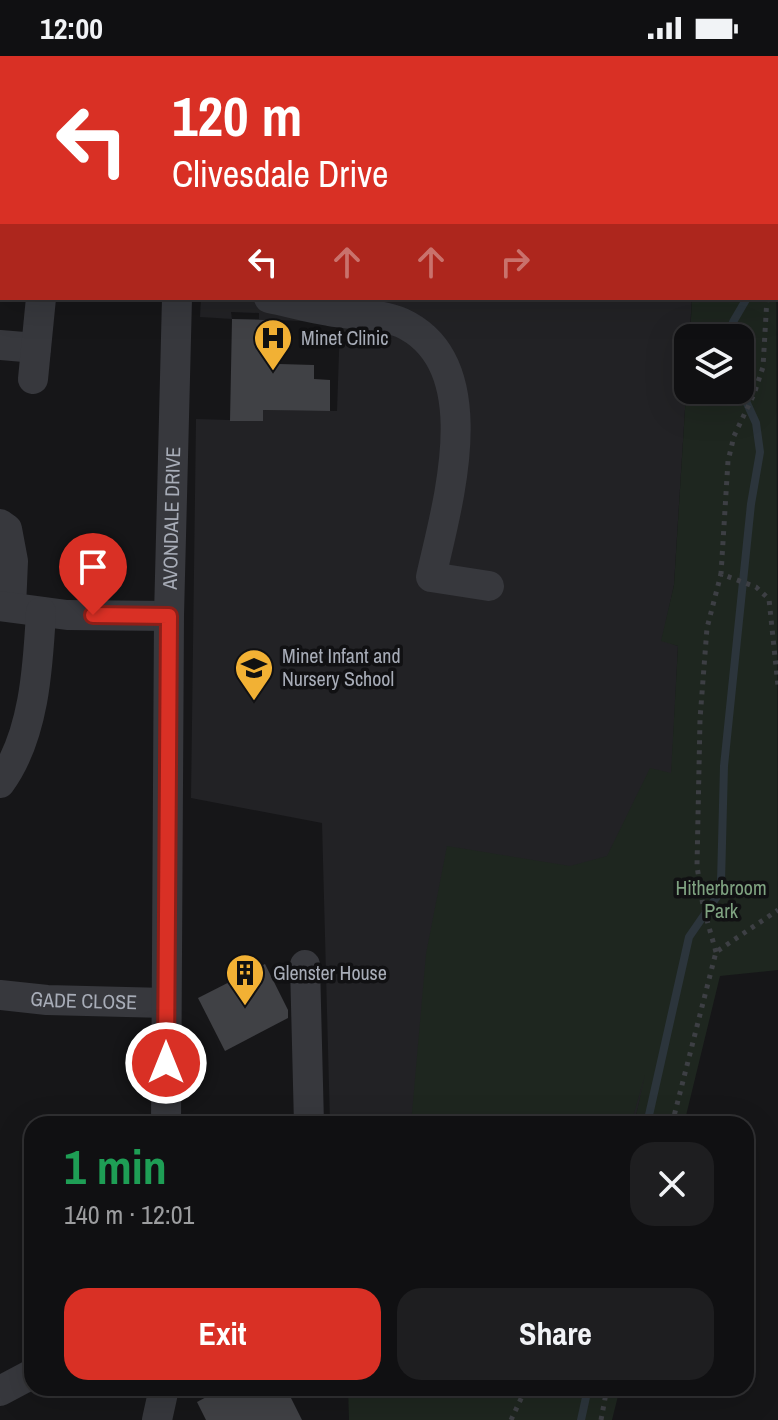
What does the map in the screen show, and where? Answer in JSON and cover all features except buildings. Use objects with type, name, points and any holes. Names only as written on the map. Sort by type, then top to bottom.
[{"type":"street","points":[[33,379],[41,300]]},
{"type":"street","name":"AVONDALE DRIVE","points":[[166,1116],[169,616],[177,300]]},
{"type":"street","points":[[278,300],[333,312],[373,314],[401,322],[427,338],[446,369],[455,405],[453,483],[431,577],[489,586]]},
{"type":"street","points":[[0,345],[36,348]]},
{"type":"street","points":[[4,526],[13,561],[6,606],[41,612],[169,616]]},
{"type":"street","points":[[0,783],[14,760],[26,724],[41,612]]},
{"type":"street","points":[[305,965],[309,1116]]},
{"type":"street","name":"GADE CLOSE","points":[[0,995],[47,1000],[166,1003]]},
{"type":"street","points":[[0,1391],[24,1378]]},
{"type":"street","points":[[157,1420],[162,1396]]},
{"type":"path","points":[[674,1116],[716,952],[703,906],[697,866],[700,719],[707,628],[721,574],[728,461],[763,367],[767,300]]},
{"type":"path","points":[[721,574],[756,587],[769,599],[778,686]]},
{"type":"path","points":[[716,952],[778,910]]},
{"type":"path","points":[[511,1420],[522,1396]]},
{"type":"path","points":[[601,1420],[606,1396]]},
{"type":"shaded area","points":[[201,300],[692,300],[690,324],[674,324],[674,404],[685,404],[674,585],[662,640],[678,646],[662,960],[652,1051],[636,1116],[330,1116],[322,823],[191,798],[196,419],[263,421],[263,410],[337,411],[340,323],[259,319],[259,313],[231,312],[232,319],[200,317]]},
{"type":"green space","name":"Hitherbroom Park","points":[[692,300],[776,300],[778,970],[720,976],[686,1116],[636,1116],[645,1075],[633,1116],[412,1116],[426,954],[447,846],[570,866],[607,856],[650,768],[671,773],[678,646],[661,641],[674,585],[685,404],[754,404],[754,324],[691,324]]},
{"type":"green space","points":[[348,1396],[618,1396],[612,1420],[349,1420]]},
{"type":"waterway","points":[[733,324],[746,300]]},
{"type":"waterway","points":[[649,1116],[689,937],[718,895],[721,882],[724,766],[751,504],[760,452],[756,423],[747,404]]},
{"type":"waterway","points":[[581,1420],[586,1396]]},
{"type":"place","name":"Minet Clinic","points":[[273,372]]},
{"type":"place","name":"Minet Infant and Nursery School","points":[[254,702]]},
{"type":"place","name":"Glenster House","points":[[245,1007]]},
{"type":"route","points":[[93,615],[169,616],[166,1063]]}]
